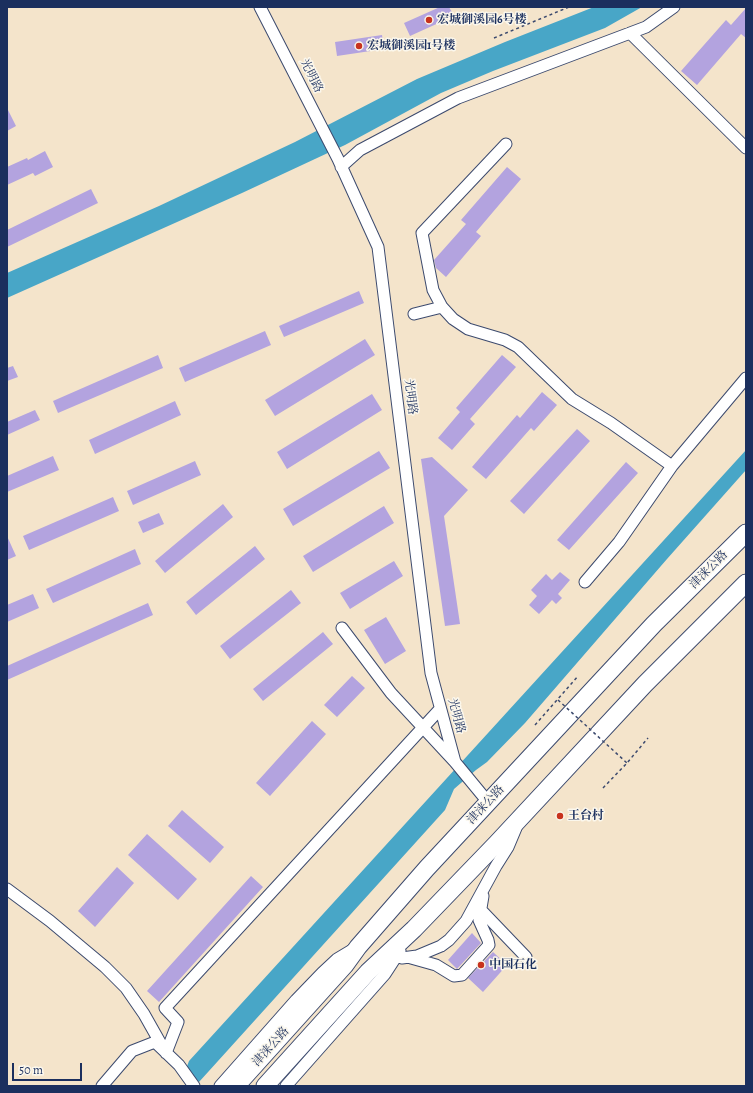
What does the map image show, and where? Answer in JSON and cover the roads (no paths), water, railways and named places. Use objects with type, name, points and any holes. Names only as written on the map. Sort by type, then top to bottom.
[{"type":"highway","name":"津涞公路","points":[[236,1086],[345,965],[358,947],[427,868],[654,624],[746,533]]},
{"type":"highway","name":"津涞公路","points":[[266,1086],[368,972],[393,955],[414,929],[645,684],[746,583]]},
{"type":"street","name":"光明路","points":[[260,7],[320,122],[378,247],[431,673],[455,762],[488,802]]},
{"type":"street","points":[[340,163],[360,150],[458,98],[646,27],[674,7]]},
{"type":"street","points":[[630,33],[746,148]]},
{"type":"street","points":[[506,144],[422,232],[433,290],[442,307],[453,320],[468,329],[505,340],[518,347],[572,399],[611,423],[672,466]]},
{"type":"street","points":[[414,314],[442,307]]},
{"type":"street","points":[[585,582],[619,542],[672,466],[746,378]]},
{"type":"street","points":[[342,628],[391,693],[455,762]]},
{"type":"street","points":[[166,1053],[178,1022],[165,1008],[440,709]]},
{"type":"street","points":[[409,958],[429,952],[440,946],[449,940],[466,921],[508,847],[520,818]]},
{"type":"street","points":[[286,1086],[380,979],[393,955],[436,965],[454,976],[462,975],[489,945],[479,923],[485,888]]},
{"type":"street","points":[[7,889],[50,921],[105,967],[126,988],[144,1014],[166,1053]]},
{"type":"street","points":[[481,910],[526,957]]},
{"type":"street","points":[[220,1086],[296,1000],[322,973],[337,959],[358,947]]},
{"type":"street","points":[[102,1086],[132,1051],[155,1042],[179,1065],[194,1086]]},
{"type":"water","points":[[594,7],[642,7],[605,28],[493,71],[441,93],[345,145],[242,193],[7,298],[7,273],[159,206],[295,142],[417,79]]},
{"type":"water","points":[[746,450],[746,470],[525,723],[487,762],[454,789],[445,810],[199,1082],[186,1069],[189,1061]]},
{"type":"place","name":"宏城御溪园6号楼","points":[[429,20]]},
{"type":"place","name":"宏城御溪园1号楼","points":[[359,46]]},
{"type":"place","name":"王台村","points":[[560,816]]},
{"type":"place","name":"中国石化","points":[[481,965]]}]
